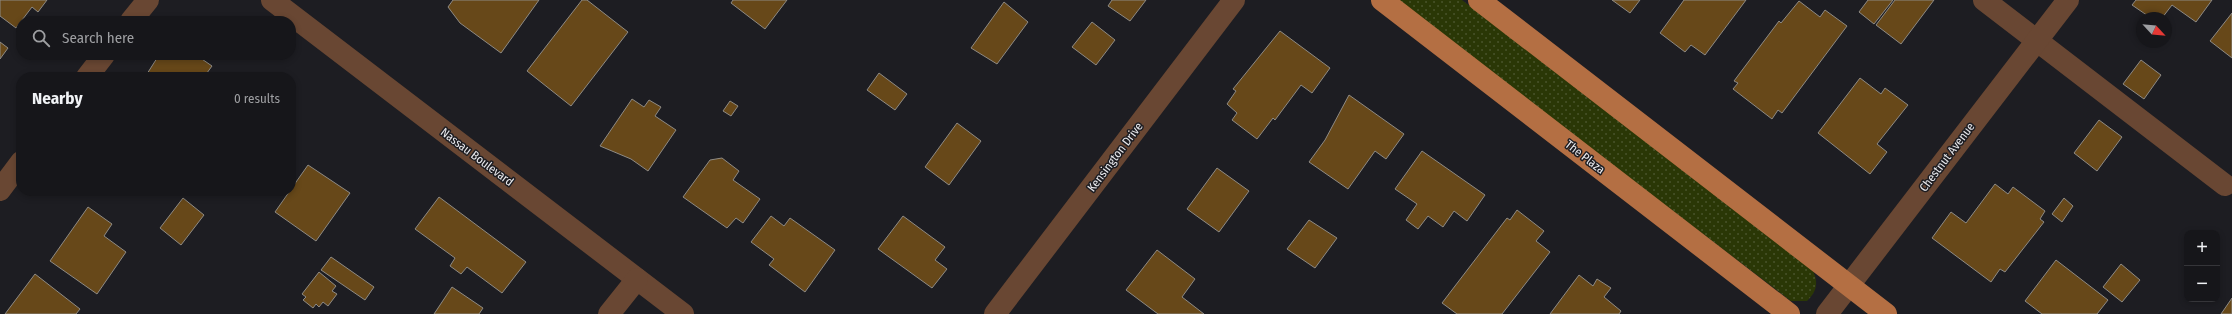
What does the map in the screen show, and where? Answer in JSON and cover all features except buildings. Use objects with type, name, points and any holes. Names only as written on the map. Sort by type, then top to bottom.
[{"type":"main road","name":"The Plaza","points":[[1382,0],[1789,314]]},
{"type":"main road","points":[[1479,0],[1886,314]]},
{"type":"street","points":[[135,16],[148,0]]},
{"type":"street","name":"Nassau Boulevard","points":[[272,0],[293,16]]},
{"type":"street","name":"Kensington Drive","points":[[995,314],[1234,0]]},
{"type":"street","points":[[1984,0],[2226,186]]},
{"type":"street","name":"Chestnut Avenue","points":[[1827,314],[2068,0]]},
{"type":"street","name":"Nassau Boulevard","points":[[296,18],[683,314]]},
{"type":"street","points":[[91,72],[100,60]]},
{"type":"street","points":[[0,190],[16,169]]},
{"type":"street","points":[[609,314],[637,279]]},
{"type":"green space","points":[[1396,0],[1462,0],[1812,269],[1816,278],[1816,286],[1813,294],[1807,301],[1791,301]]}]
